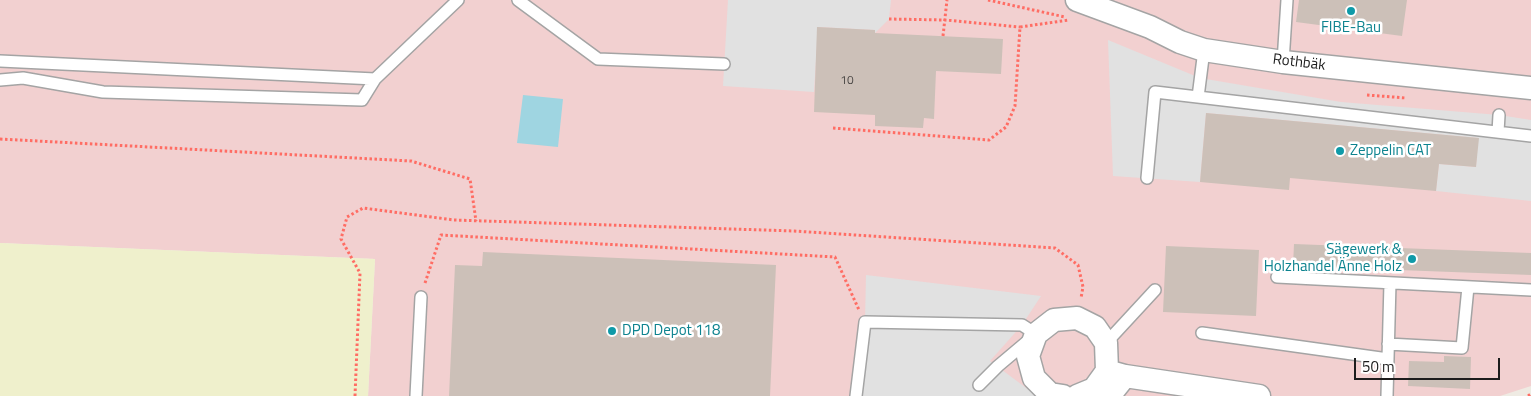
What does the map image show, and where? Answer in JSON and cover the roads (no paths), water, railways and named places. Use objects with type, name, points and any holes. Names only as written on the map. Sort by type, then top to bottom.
[{"type":"street","name":"Rothbäk","points":[[1081,5],[1150,26],[1180,42],[1204,50],[1283,62],[1531,88]]},
{"type":"street","points":[[1063,396],[1050,394],[1034,378],[1028,356],[1036,334],[1054,320],[1077,318],[1094,327],[1106,343],[1116,373],[1109,396]]},
{"type":"street","points":[[1077,396],[1094,389],[1116,373],[1259,396]]},
{"type":"lane","points":[[0,80],[24,78],[103,92],[362,100],[375,79],[458,0]]},
{"type":"lane","points":[[518,0],[598,59],[724,64]]},
{"type":"lane","points":[[1283,62],[1287,0]]},
{"type":"lane","points":[[1198,97],[1204,50]]},
{"type":"lane","points":[[0,60],[375,79]]},
{"type":"lane","points":[[1147,178],[1155,92],[1531,136]]},
{"type":"lane","points":[[1498,132],[1499,115]]},
{"type":"lane","points":[[1277,277],[1531,290]]},
{"type":"lane","points":[[1387,396],[1390,283]]},
{"type":"lane","points":[[1388,344],[1462,348],[1468,286]]},
{"type":"lane","points":[[1106,343],[1155,290]]},
{"type":"lane","points":[[416,396],[421,297]]},
{"type":"lane","points":[[856,396],[865,322],[1022,325],[1036,334],[998,366],[979,386]]},
{"type":"lane","points":[[1202,333],[1388,359]]},
{"type":"water","points":[[523,95],[563,99],[558,147],[517,143]]},
{"type":"place","name":"FIBE-Bau","points":[[1351,11]]},
{"type":"place","name":"Zeppelin CAT","points":[[1340,151]]},
{"type":"place","name":"Sägewerk & Holzhandel Änne Holz","points":[[1412,259]]},
{"type":"place","name":"DPD Depot 118","points":[[612,331]]}]
